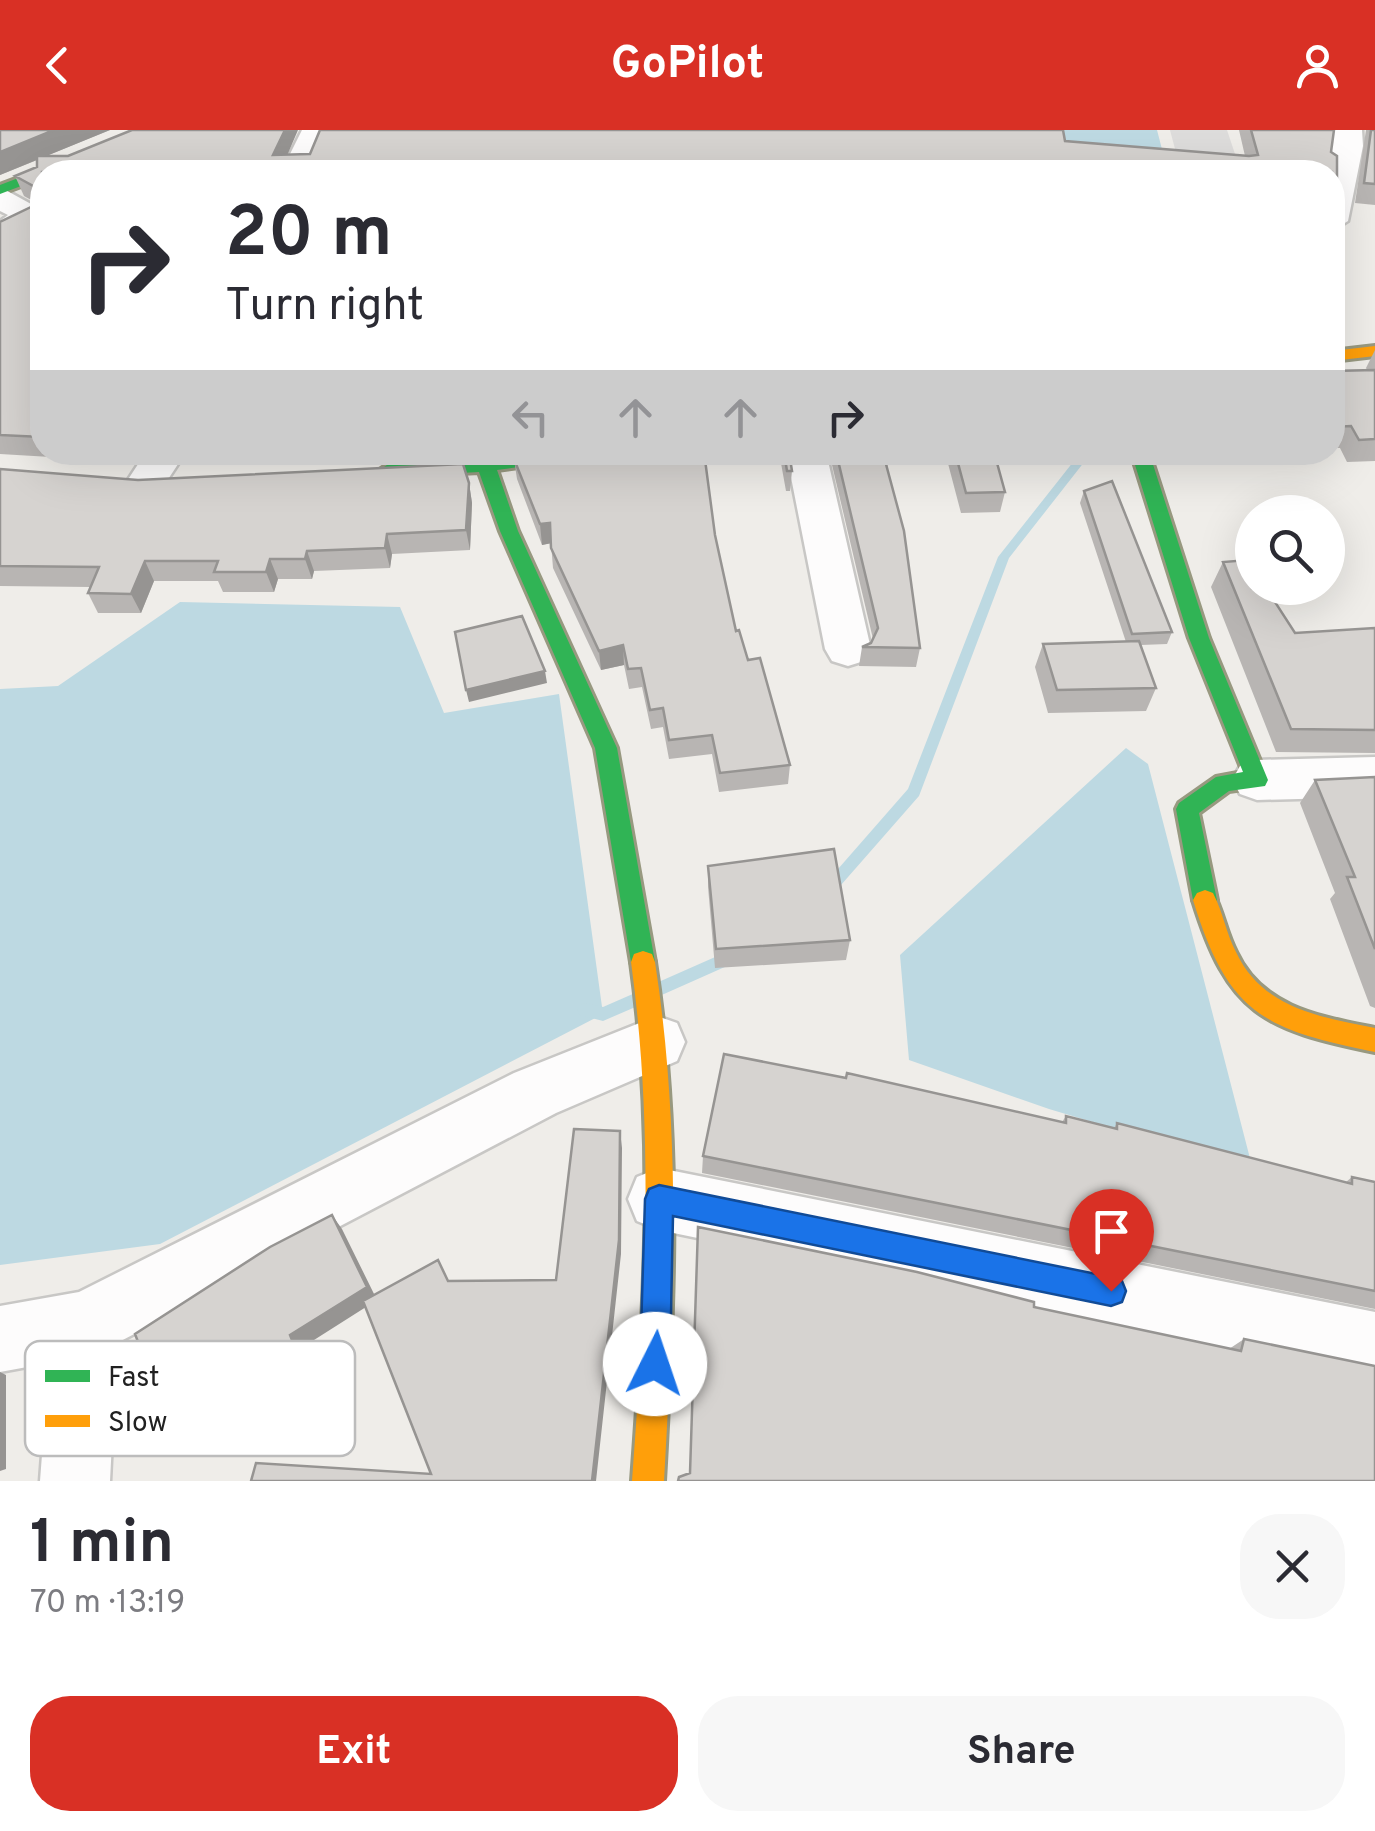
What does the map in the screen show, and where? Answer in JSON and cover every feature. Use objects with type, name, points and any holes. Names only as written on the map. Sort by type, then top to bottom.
[{"type":"street","points":[[302,160],[318,130]]},
{"type":"street","points":[[1345,160],[1347,130]]},
{"type":"street","points":[[0,236],[30,215],[0,194],[30,180]]},
{"type":"street","points":[[1345,354],[1375,351]]},
{"type":"street","points":[[366,472],[431,465]]},
{"type":"street","points":[[489,465],[509,531],[606,748],[657,1042],[660,1287],[648,1481]]},
{"type":"street","points":[[809,465],[848,649]]},
{"type":"street","points":[[1144,465],[1200,638],[1258,780]]},
{"type":"street","points":[[1375,778],[1224,783],[1188,809],[1196,868],[1221,945],[1246,993],[1268,1008],[1375,1040]]},
{"type":"street","points":[[0,1339],[85,1324],[534,1092],[657,1042]]},
{"type":"street","points":[[659,1199],[1375,1345]]},
{"type":"street","points":[[84,1341],[85,1324]]},
{"type":"street","points":[[75,1481],[77,1456]]},
{"type":"shaded area","points":[[1170,130],[1227,130],[1237,160],[1178,160]]},
{"type":"water","points":[[1061,130],[1157,130],[1164,157],[1065,152]]},
{"type":"water","points":[[180,602],[400,607],[444,713],[559,694],[603,1014],[160,1244],[0,1265],[0,689],[58,686]]},
{"type":"water","points":[[1126,748],[1148,764],[1253,1170],[1049,1109],[909,1060],[900,955]]},
{"type":"building","points":[[0,130],[54,130],[0,152]]},
{"type":"building","points":[[132,130],[285,130],[273,155],[310,154],[320,130],[1063,130],[1065,141],[1249,156],[1258,155],[1251,130],[1334,130],[1331,152],[1337,160],[37,160],[37,156],[68,156]]},
{"type":"building","points":[[1371,130],[1375,130],[1375,184],[1364,183]]},
{"type":"building","points":[[30,170],[30,184],[15,176]]},
{"type":"building","points":[[30,207],[30,436],[0,435],[0,222]]},
{"type":"building","points":[[1375,370],[1375,439],[1359,440],[1351,426],[1345,426],[1345,371]]},
{"type":"building","points":[[463,465],[469,483],[466,530],[387,534],[385,548],[307,551],[305,559],[270,559],[266,572],[214,572],[218,561],[145,561],[131,594],[88,593],[99,567],[0,566],[0,469],[138,480]]},
{"type":"building","points":[[516,465],[706,465],[715,535],[736,631],[739,630],[748,660],[760,658],[790,765],[720,773],[712,735],[669,740],[663,708],[650,710],[641,668],[628,669],[623,645],[599,651],[551,548],[550,523],[540,524]]},
{"type":"building","points":[[839,465],[886,465],[904,531],[920,648],[862,647],[871,643],[878,628]]},
{"type":"building","points":[[958,465],[998,465],[1005,492],[966,493]]},
{"type":"building","points":[[1112,481],[1172,632],[1132,634],[1084,491]]},
{"type":"building","points":[[1235,561],[1235,591],[1223,562]]},
{"type":"building","points":[[1241,605],[1277,605],[1295,633],[1375,628],[1375,730],[1291,729]]},
{"type":"building","points":[[522,616],[545,671],[466,690],[455,632]]},
{"type":"building","points":[[1139,641],[1156,688],[1057,690],[1043,644]]},
{"type":"building","points":[[1375,777],[1375,949],[1347,877],[1355,877],[1315,780]]},
{"type":"building","points":[[834,849],[850,940],[716,949],[708,866]]},
{"type":"building","points":[[724,1054],[846,1078],[847,1073],[1066,1123],[1066,1116],[1117,1129],[1117,1123],[1352,1184],[1352,1177],[1375,1182],[1375,1291],[703,1156]]},
{"type":"building","points":[[574,1129],[620,1131],[619,1240],[592,1481],[251,1481],[256,1463],[431,1474],[363,1301],[438,1260],[448,1281],[556,1280]]},
{"type":"building","points":[[332,1215],[367,1287],[290,1335],[292,1341],[138,1341],[135,1334],[270,1247]]},
{"type":"building","points":[[698,1227],[917,1272],[1034,1302],[1034,1307],[1241,1351],[1244,1339],[1375,1366],[1375,1481],[678,1481],[690,1473]]},
{"type":"waterway","points":[[829,889],[914,792],[1004,557],[1077,465]]},
{"type":"waterway","points":[[659,989],[731,957]]},
{"type":"waterway","points":[[585,1010],[603,1014],[635,1000]]},
{"type":"traffic: fast","points":[[0,190],[30,178]]},
{"type":"traffic: fast","points":[[486,465],[509,531],[606,748],[643,962]]},
{"type":"traffic: fast","points":[[387,471],[493,465]]},
{"type":"traffic: fast","points":[[1144,465],[1199,638],[1257,780],[1224,783],[1187,809],[1205,900]]},
{"type":"traffic: slow","points":[[1345,354],[1375,351]]},
{"type":"traffic: slow","points":[[1205,900],[1229,965],[1262,1003],[1308,1025],[1375,1040]]},
{"type":"traffic: slow","points":[[643,962],[652,1026],[661,1156],[659,1286],[648,1481]]},
{"type":"route","points":[[655,1364],[660,1287],[659,1199],[1111,1291]]}]
